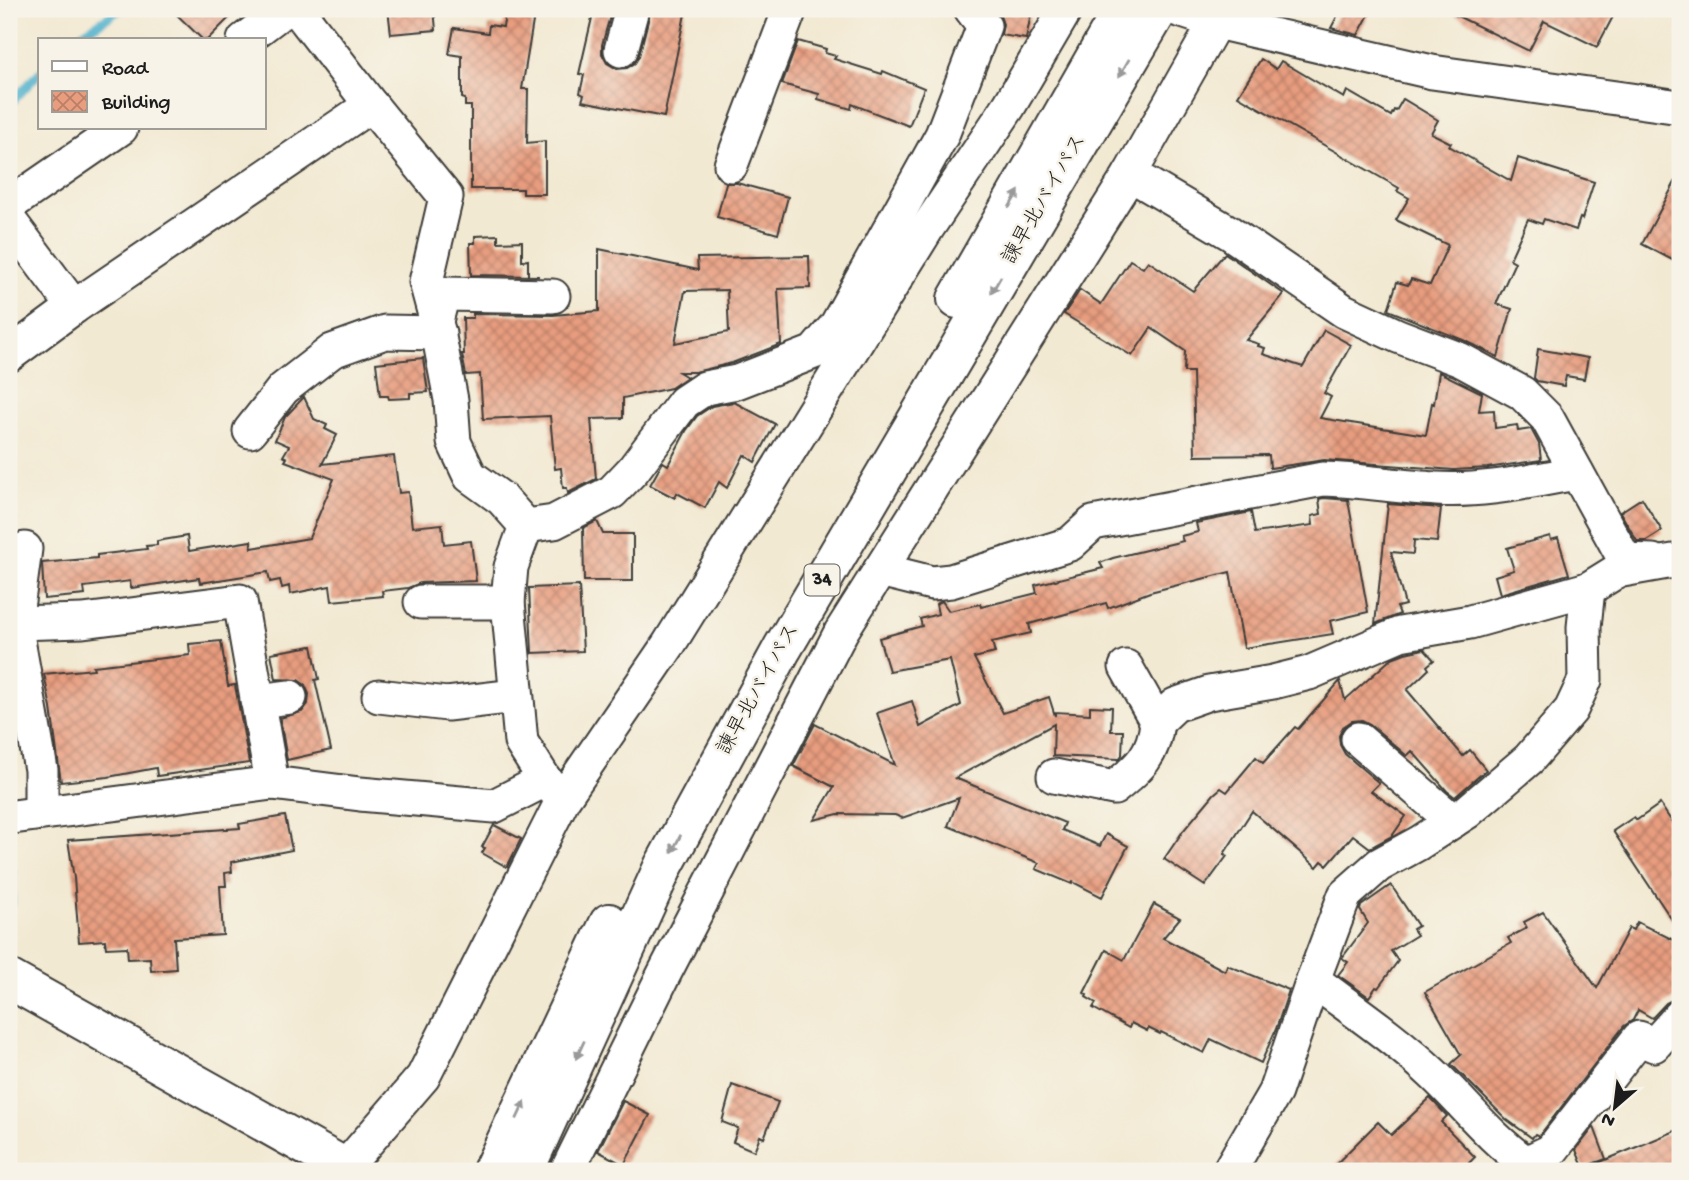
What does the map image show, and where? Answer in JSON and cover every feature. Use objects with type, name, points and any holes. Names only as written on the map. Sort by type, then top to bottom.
[{"type":"main road","name":"諫早北バイパス","points":[[492,1171],[643,851],[1123,9]]},
{"type":"main road","name":"諫早北バイパス","points":[[524,1171],[664,865],[775,661],[1159,9]]},
{"type":"main road","points":[[9,979],[346,1170]]},
{"type":"street","points":[[247,38],[285,9]]},
{"type":"street","points":[[297,9],[446,197],[426,282],[451,400],[454,442],[470,475],[502,499],[526,526]]},
{"type":"street","points":[[621,50],[632,9]]},
{"type":"street","points":[[732,164],[790,9]]},
{"type":"street","points":[[526,526],[554,522],[612,492],[633,470],[684,402],[705,388],[737,382],[814,352],[836,326],[942,135],[984,26],[971,9]]},
{"type":"street","points":[[346,1170],[423,1077],[554,789],[669,644],[928,227],[1009,106],[1066,9]]},
{"type":"street","points":[[1176,9],[1216,22],[1432,72],[1680,107]]},
{"type":"street","points":[[567,1171],[664,974],[841,632],[1130,174],[1216,22]]},
{"type":"street","points":[[9,355],[74,307],[371,105]]},
{"type":"street","points":[[9,205],[118,130]]},
{"type":"street","points":[[1130,174],[1230,233],[1344,311],[1398,336],[1461,360],[1522,393],[1547,418],[1625,560],[1678,554]]},
{"type":"street","points":[[9,220],[74,307]]},
{"type":"street","points":[[437,327],[443,294],[553,296]]},
{"type":"street","points":[[250,431],[283,389],[332,351],[385,332],[437,327]]},
{"type":"street","points":[[880,570],[932,583],[951,580],[1070,544],[1093,523],[1323,479],[1352,479],[1436,489],[1485,489],[1577,473]]},
{"type":"street","points":[[526,526],[511,567],[508,602],[521,743],[554,789]]},
{"type":"street","points":[[25,549],[15,623],[41,770],[27,815],[272,783],[494,806],[554,789]]},
{"type":"street","points":[[1157,722],[1175,705],[1209,693],[1309,673],[1400,634],[1470,622],[1588,589],[1616,571],[1678,554]]},
{"type":"street","points":[[1229,1171],[1275,1092],[1312,980],[1345,895],[1379,865],[1467,812],[1529,759],[1571,710],[1585,680],[1584,627],[1588,589]]},
{"type":"street","points":[[15,623],[83,621],[240,601],[272,783]]},
{"type":"street","points":[[421,602],[508,602]]},
{"type":"street","points":[[1054,776],[1114,788],[1138,770],[1155,742],[1157,722],[1126,667]]},
{"type":"street","points":[[393,707],[516,696]]},
{"type":"street","points":[[257,701],[290,697]]},
{"type":"street","points":[[1358,738],[1453,821]]},
{"type":"street","points":[[1312,980],[1432,1073],[1501,1146],[1526,1163],[1551,1151],[1639,1038],[1654,1045],[1680,1016]]},
{"type":"building","points":[[171,9],[238,9],[209,38],[201,38]]},
{"type":"building","points":[[388,9],[434,9],[436,30],[391,34]]},
{"type":"building","points":[[506,9],[535,9],[522,89],[528,89],[527,143],[545,141],[545,194],[523,194],[523,189],[471,189],[471,106],[465,106],[465,99],[462,98],[462,56],[449,54],[454,28],[488,33],[489,25],[503,27]]},
{"type":"building","points":[[594,9],[612,9],[602,54],[607,63],[617,69],[627,68],[635,63],[639,56],[651,9],[686,9],[664,117],[582,101],[584,95],[580,93],[584,75],[579,74]]},
{"type":"building","points":[[999,9],[1032,9],[1026,39],[1001,35],[1003,24]]},
{"type":"building","points":[[1341,9],[1372,9],[1358,35],[1331,28]]},
{"type":"building","points":[[1443,9],[1617,9],[1597,47],[1544,21],[1529,51]]},
{"type":"building","points":[[798,41],[826,49],[825,53],[836,56],[834,59],[882,74],[883,71],[924,88],[909,126],[852,104],[851,109],[818,99],[819,94],[782,84]]},
{"type":"building","points":[[1261,59],[1276,69],[1281,61],[1344,98],[1347,91],[1391,116],[1403,99],[1438,120],[1431,133],[1511,181],[1518,158],[1594,182],[1576,230],[1544,219],[1542,224],[1528,219],[1510,259],[1515,262],[1496,304],[1512,309],[1498,357],[1388,310],[1397,282],[1408,285],[1411,279],[1430,285],[1448,245],[1396,220],[1409,198],[1397,191],[1399,188],[1238,96]]},
{"type":"building","points":[[1680,173],[1680,264],[1642,244]]},
{"type":"building","points":[[726,183],[737,183],[788,197],[778,234],[717,217]]},
{"type":"building","points":[[498,235],[498,242],[522,241],[522,261],[528,260],[528,276],[471,275],[470,243],[475,243],[475,236]]},
{"type":"building","points":[[599,249],[698,270],[697,258],[809,256],[810,288],[778,289],[781,344],[732,363],[695,372],[679,372],[687,377],[671,388],[623,398],[623,418],[591,419],[596,479],[568,493],[567,488],[563,488],[561,468],[555,469],[550,416],[483,419],[480,374],[466,375],[462,354],[463,318],[473,318],[473,314],[553,315],[599,311]],"holes":[[[727,290],[729,332],[675,343],[685,291]]]},
{"type":"building","points":[[1225,253],[1284,294],[1246,340],[1265,348],[1263,354],[1303,367],[1324,330],[1351,345],[1324,393],[1331,397],[1320,418],[1426,435],[1439,372],[1482,393],[1479,411],[1494,410],[1495,428],[1517,425],[1518,431],[1531,429],[1539,444],[1541,460],[1454,470],[1324,460],[1270,468],[1269,455],[1195,456],[1193,372],[1184,372],[1185,351],[1151,328],[1132,356],[1064,314],[1080,290],[1101,304],[1130,260],[1143,268],[1148,261],[1193,291]]},
{"type":"building","points":[[1538,349],[1588,358],[1584,379],[1566,376],[1564,386],[1537,381],[1534,378]]},
{"type":"building","points":[[423,358],[428,392],[410,393],[410,398],[389,399],[388,396],[380,396],[376,363]]},
{"type":"building","points":[[304,397],[314,419],[327,425],[325,429],[337,435],[322,464],[394,456],[399,493],[408,492],[412,527],[442,524],[444,544],[471,541],[476,581],[420,583],[408,588],[382,591],[383,596],[332,601],[330,586],[290,594],[289,586],[282,588],[280,580],[270,582],[268,572],[200,583],[199,578],[131,588],[130,581],[84,587],[85,595],[44,599],[42,563],[97,558],[97,555],[147,549],[146,546],[157,545],[157,541],[187,536],[189,551],[251,541],[252,548],[309,538],[334,479],[285,461],[287,458],[283,456],[289,446],[275,440],[285,417]]},
{"type":"building","points":[[734,402],[775,424],[755,462],[744,455],[727,488],[719,482],[705,508],[677,493],[675,498],[650,485],[663,462],[668,465],[697,416],[712,406]]},
{"type":"building","points":[[1642,498],[1662,531],[1646,541],[1637,541],[1620,512]]},
{"type":"building","points":[[1319,499],[1348,500],[1368,612],[1330,621],[1333,634],[1244,648],[1230,572],[1150,592],[1108,608],[1106,603],[1029,624],[1031,633],[992,642],[995,653],[974,658],[1003,713],[1049,697],[1055,716],[1055,712],[1090,714],[1090,706],[1112,707],[1111,731],[1123,731],[1122,755],[1119,759],[1053,756],[1054,724],[955,778],[1065,823],[1062,830],[1100,846],[1106,834],[1128,846],[1102,897],[1073,882],[1072,884],[1036,869],[1039,863],[948,826],[959,798],[902,818],[895,815],[838,814],[814,820],[834,787],[793,766],[815,724],[895,765],[877,713],[912,701],[920,727],[961,705],[950,660],[889,671],[879,638],[922,626],[920,619],[938,614],[936,604],[942,601],[949,611],[980,604],[981,607],[1037,593],[1035,585],[1103,568],[1100,563],[1113,558],[1183,541],[1181,536],[1198,532],[1196,523],[1251,512],[1255,533],[1313,525],[1312,516],[1321,514]]},
{"type":"building","points":[[1388,504],[1441,508],[1437,542],[1414,540],[1413,554],[1391,552],[1405,605],[1397,607],[1400,614],[1375,624]]},
{"type":"building","points":[[597,521],[603,534],[633,534],[633,581],[584,581],[583,528]]},
{"type":"building","points":[[1550,536],[1551,540],[1558,538],[1569,574],[1500,594],[1495,576],[1514,570],[1507,548]]},
{"type":"building","points":[[579,586],[583,651],[532,653],[529,588]]},
{"type":"building","points":[[221,641],[228,686],[235,685],[249,763],[157,776],[156,768],[61,782],[44,674],[190,655],[189,644]]},
{"type":"building","points":[[312,646],[319,679],[315,680],[331,750],[287,760],[280,718],[302,712],[308,704],[309,694],[305,685],[298,680],[276,679],[271,653]]},
{"type":"building","points":[[1424,649],[1434,660],[1427,666],[1429,669],[1407,690],[1463,756],[1470,750],[1486,770],[1455,797],[1412,751],[1407,756],[1370,724],[1362,720],[1352,721],[1343,727],[1339,736],[1345,754],[1379,783],[1371,791],[1406,816],[1392,836],[1370,848],[1353,835],[1327,865],[1322,861],[1317,867],[1252,811],[1224,854],[1227,856],[1205,886],[1164,859],[1214,794],[1221,788],[1227,792],[1256,757],[1263,763],[1295,727],[1298,729],[1340,681],[1345,700],[1392,658]]},
{"type":"building","points":[[1660,804],[1680,834],[1680,932],[1613,831],[1634,817],[1637,820]]},
{"type":"building","points":[[285,816],[292,850],[231,862],[232,872],[225,873],[226,886],[220,886],[223,935],[174,938],[176,969],[151,971],[150,958],[128,959],[127,947],[106,948],[105,940],[79,942],[68,840],[240,828],[239,824]]},
{"type":"building","points":[[494,825],[521,839],[507,867],[482,853],[485,848],[482,847]]},
{"type":"building","points":[[1391,885],[1418,926],[1413,929],[1417,935],[1391,951],[1398,961],[1369,997],[1338,975],[1348,962],[1342,958],[1368,923],[1360,910],[1361,906]]},
{"type":"building","points":[[1154,904],[1180,918],[1163,938],[1225,971],[1227,965],[1289,990],[1261,1063],[1211,1039],[1204,1053],[1161,1032],[1160,1034],[1148,1028],[1147,1031],[1131,1023],[1129,1028],[1093,1008],[1096,1003],[1084,993],[1106,950],[1124,960]]},
{"type":"building","points":[[1543,912],[1597,988],[1629,928],[1633,930],[1637,922],[1680,943],[1680,989],[1676,998],[1666,1003],[1652,1018],[1638,1010],[1633,1020],[1624,1026],[1539,1136],[1535,1134],[1532,1138],[1506,1119],[1451,1064],[1461,1055],[1425,992],[1511,943],[1508,938],[1527,928],[1524,922]]},
{"type":"building","points":[[732,1085],[778,1102],[764,1138],[760,1136],[754,1151],[733,1142],[738,1128],[722,1122]]},
{"type":"building","points":[[1430,1098],[1447,1116],[1441,1122],[1475,1157],[1461,1171],[1329,1171],[1378,1122],[1391,1135]]},
{"type":"building","points":[[623,1101],[650,1115],[624,1165],[598,1151]]},
{"type":"building","points":[[1594,1127],[1606,1159],[1583,1167],[1576,1150]]},
{"type":"building","points":[[1680,1129],[1680,1168],[1669,1171],[1579,1171]]},
{"type":"waterway","points":[[75,38],[121,9]]},
{"type":"waterway","points":[[9,105],[38,74]]},
{"type":"waterway","points":[[9,866],[12,873],[11,903]]}]
